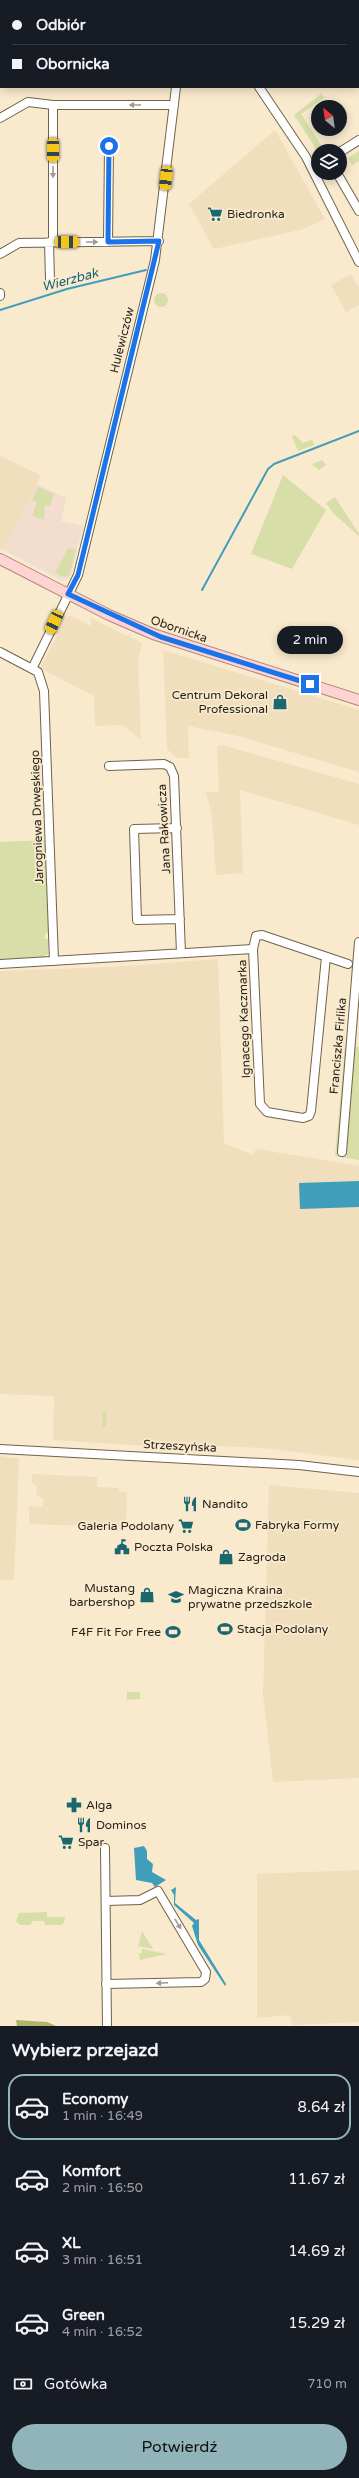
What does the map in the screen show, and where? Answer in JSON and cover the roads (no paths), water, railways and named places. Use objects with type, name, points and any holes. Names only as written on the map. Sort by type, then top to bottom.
[{"type":"main road","name":"Obornicka","points":[[0,559],[68,594],[161,637],[359,700]]},
{"type":"street","name":"Hulewiczów","points":[[68,594],[78,575],[159,241],[176,88]]},
{"type":"street","points":[[260,88],[311,161]]},
{"type":"street","points":[[0,118],[28,102],[53,105],[174,105]]},
{"type":"street","points":[[50,280],[53,105]]},
{"type":"street","points":[[347,148],[359,140]]},
{"type":"street","points":[[108,242],[109,146]]},
{"type":"street","points":[[321,180],[359,262]]},
{"type":"street","points":[[341,180],[359,211]]},
{"type":"street","points":[[0,254],[19,243],[159,241]]},
{"type":"street","points":[[0,652],[35,671],[54,622],[68,594]]},
{"type":"street","name":"Jarogniewa Drwęskiego","points":[[35,671],[44,691],[54,961]]},
{"type":"street","name":"Jana Rakowicza","points":[[109,766],[164,764],[170,767],[174,776],[181,953]]},
{"type":"street","points":[[176,828],[134,829],[137,920],[180,919]]},
{"type":"street","points":[[253,949],[256,936],[262,935],[348,964]]},
{"type":"street","name":"Franciszka Firlika","points":[[342,1152],[359,942]]},
{"type":"street","name":"Ignacego Kaczmarka","points":[[0,964],[253,949],[260,1104],[266,1112],[303,1118],[309,1116],[311,1111],[326,957]]},
{"type":"street","name":"Strzeszyńska","points":[[0,1449],[299,1464],[359,1472]]},
{"type":"street","points":[[105,1848],[106,1984],[108,2026]]},
{"type":"street","points":[[106,1901],[140,1900],[158,1891],[206,1972],[205,1978],[201,1982],[106,1984]]},
{"type":"water","points":[[359,1181],[359,1207],[300,1209],[299,1183]]},
{"type":"water","points":[[144,1846],[147,1851],[147,1859],[153,1864],[152,1872],[166,1880],[155,1887],[152,1883],[136,1880],[134,1848]]},
{"type":"water","points":[[176,1887],[175,1903],[196,1920],[199,1919],[199,1940],[226,1984],[225,1986],[198,1945],[192,1926],[194,1923],[174,1905],[174,1895],[171,1890]]},
{"type":"waterway","name":"Wierzbak","points":[[0,310],[67,289],[146,270]]},
{"type":"waterway","points":[[202,590],[268,469],[274,464],[359,431]]},
{"type":"place","name":"Biedronka","points":[[215,214]]},
{"type":"place","name":"Centrum Dekoral Professional","points":[[280,702]]},
{"type":"place","name":"Nandito","points":[[190,1504]]},
{"type":"place","name":"Fabryka Formy","points":[[243,1525]]},
{"type":"place","name":"Galeria Podolany","points":[[186,1526]]},
{"type":"place","name":"Poczta Polska","points":[[122,1547]]},
{"type":"place","name":"Zagroda","points":[[226,1557]]},
{"type":"place","name":"Mustang barbershop","points":[[147,1595]]},
{"type":"place","name":"Magiczna Kraina prywatne przedszkole","points":[[176,1597]]},
{"type":"place","name":"Stacja Podolany","points":[[225,1629]]},
{"type":"place","name":"F4F Fit For Free","points":[[173,1632]]},
{"type":"place","name":"Alga","points":[[74,1805]]},
{"type":"place","name":"Dominos","points":[[84,1825]]},
{"type":"place","name":"Spar","points":[[66,1842]]}]
